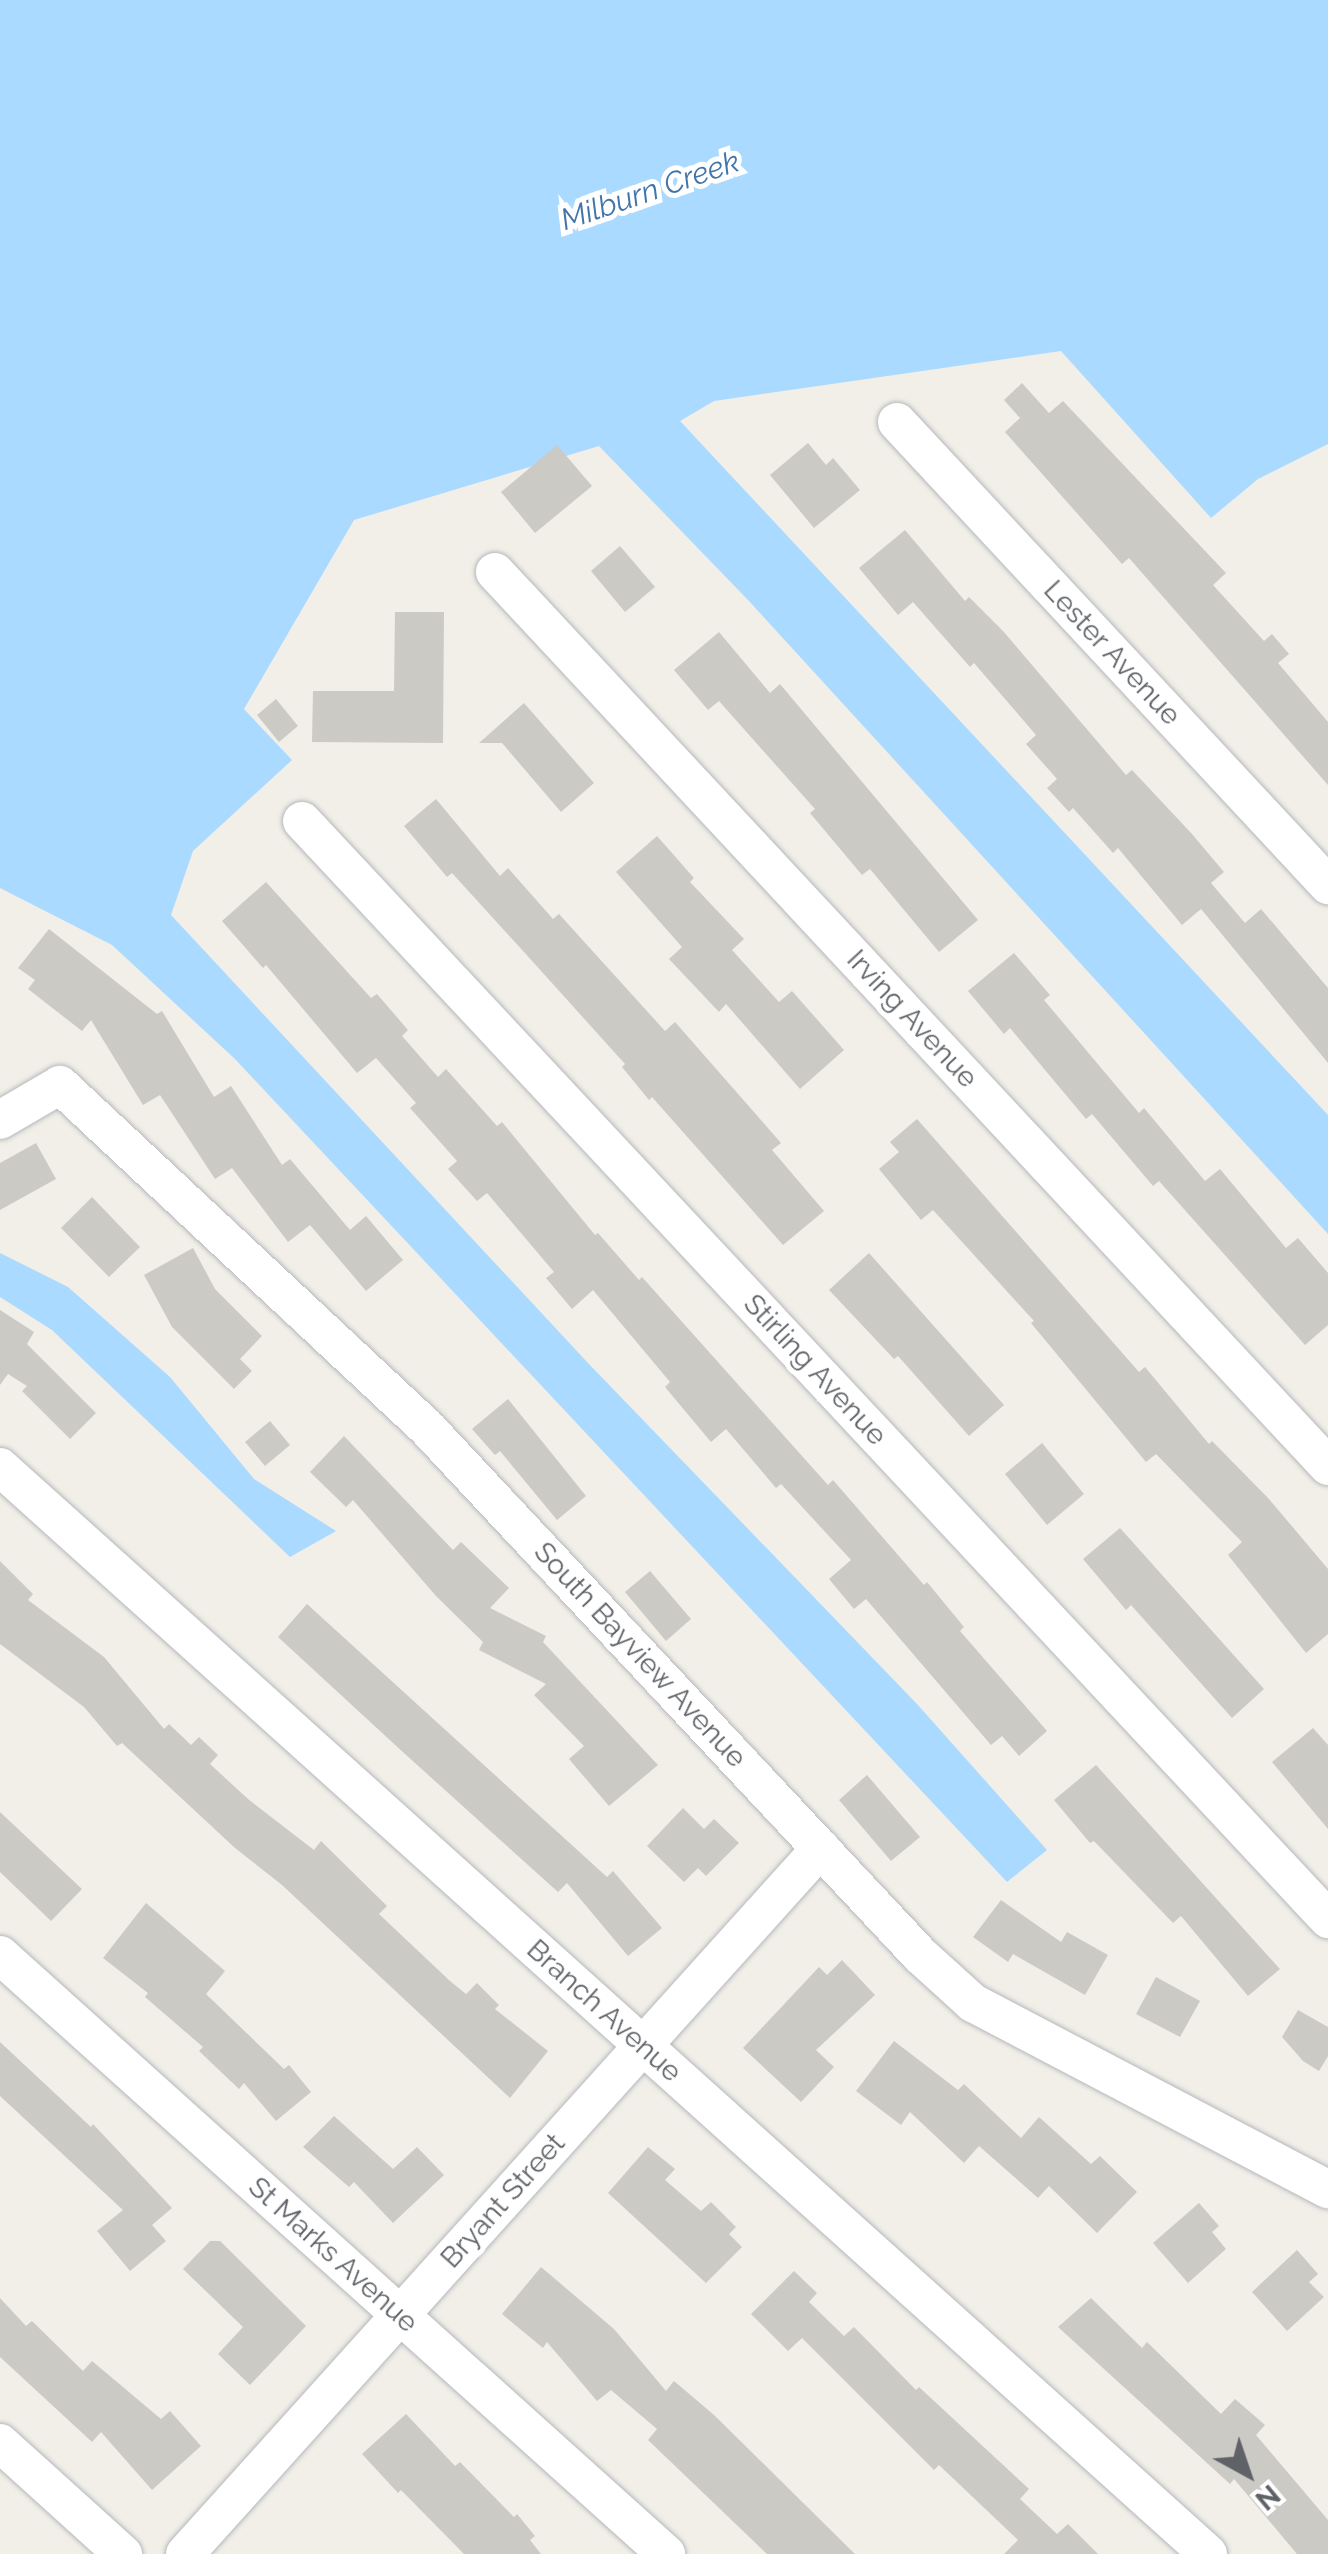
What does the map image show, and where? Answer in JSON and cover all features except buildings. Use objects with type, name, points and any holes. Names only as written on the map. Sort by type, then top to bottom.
[{"type":"street","name":"Lester Avenue","points":[[897,422],[1328,884]]},
{"type":"street","name":"Irving Avenue","points":[[495,572],[1328,1466]]},
{"type":"street","name":"Stirling Avenue","points":[[302,821],[1328,1919]]},
{"type":"street","name":"South Bayview Avenue","points":[[0,1120],[60,1085],[426,1428],[920,1955],[973,2002],[1328,2189]]},
{"type":"street","name":"Branch Avenue","points":[[0,1467],[1208,2554]]},
{"type":"street","name":"Bryant Street","points":[[185,2554],[821,1848]]},
{"type":"street","name":"St Marks Avenue","points":[[0,1955],[666,2554]]},
{"type":"street","points":[[0,2443],[123,2554]]},
{"type":"water","name":"Milburn Creek","points":[[0,0],[1328,0],[1328,444],[1258,479],[1211,518],[1061,351],[714,401],[680,421],[1328,1115],[1328,1234],[749,601],[599,446],[354,520],[244,709],[292,760],[193,851],[171,915],[587,1362],[917,1704],[1047,1850],[1007,1882],[235,1059],[112,945],[0,888]]},
{"type":"water","points":[[0,1253],[68,1287],[170,1377],[254,1479],[336,1531],[290,1557],[52,1330],[0,1297]]}]
